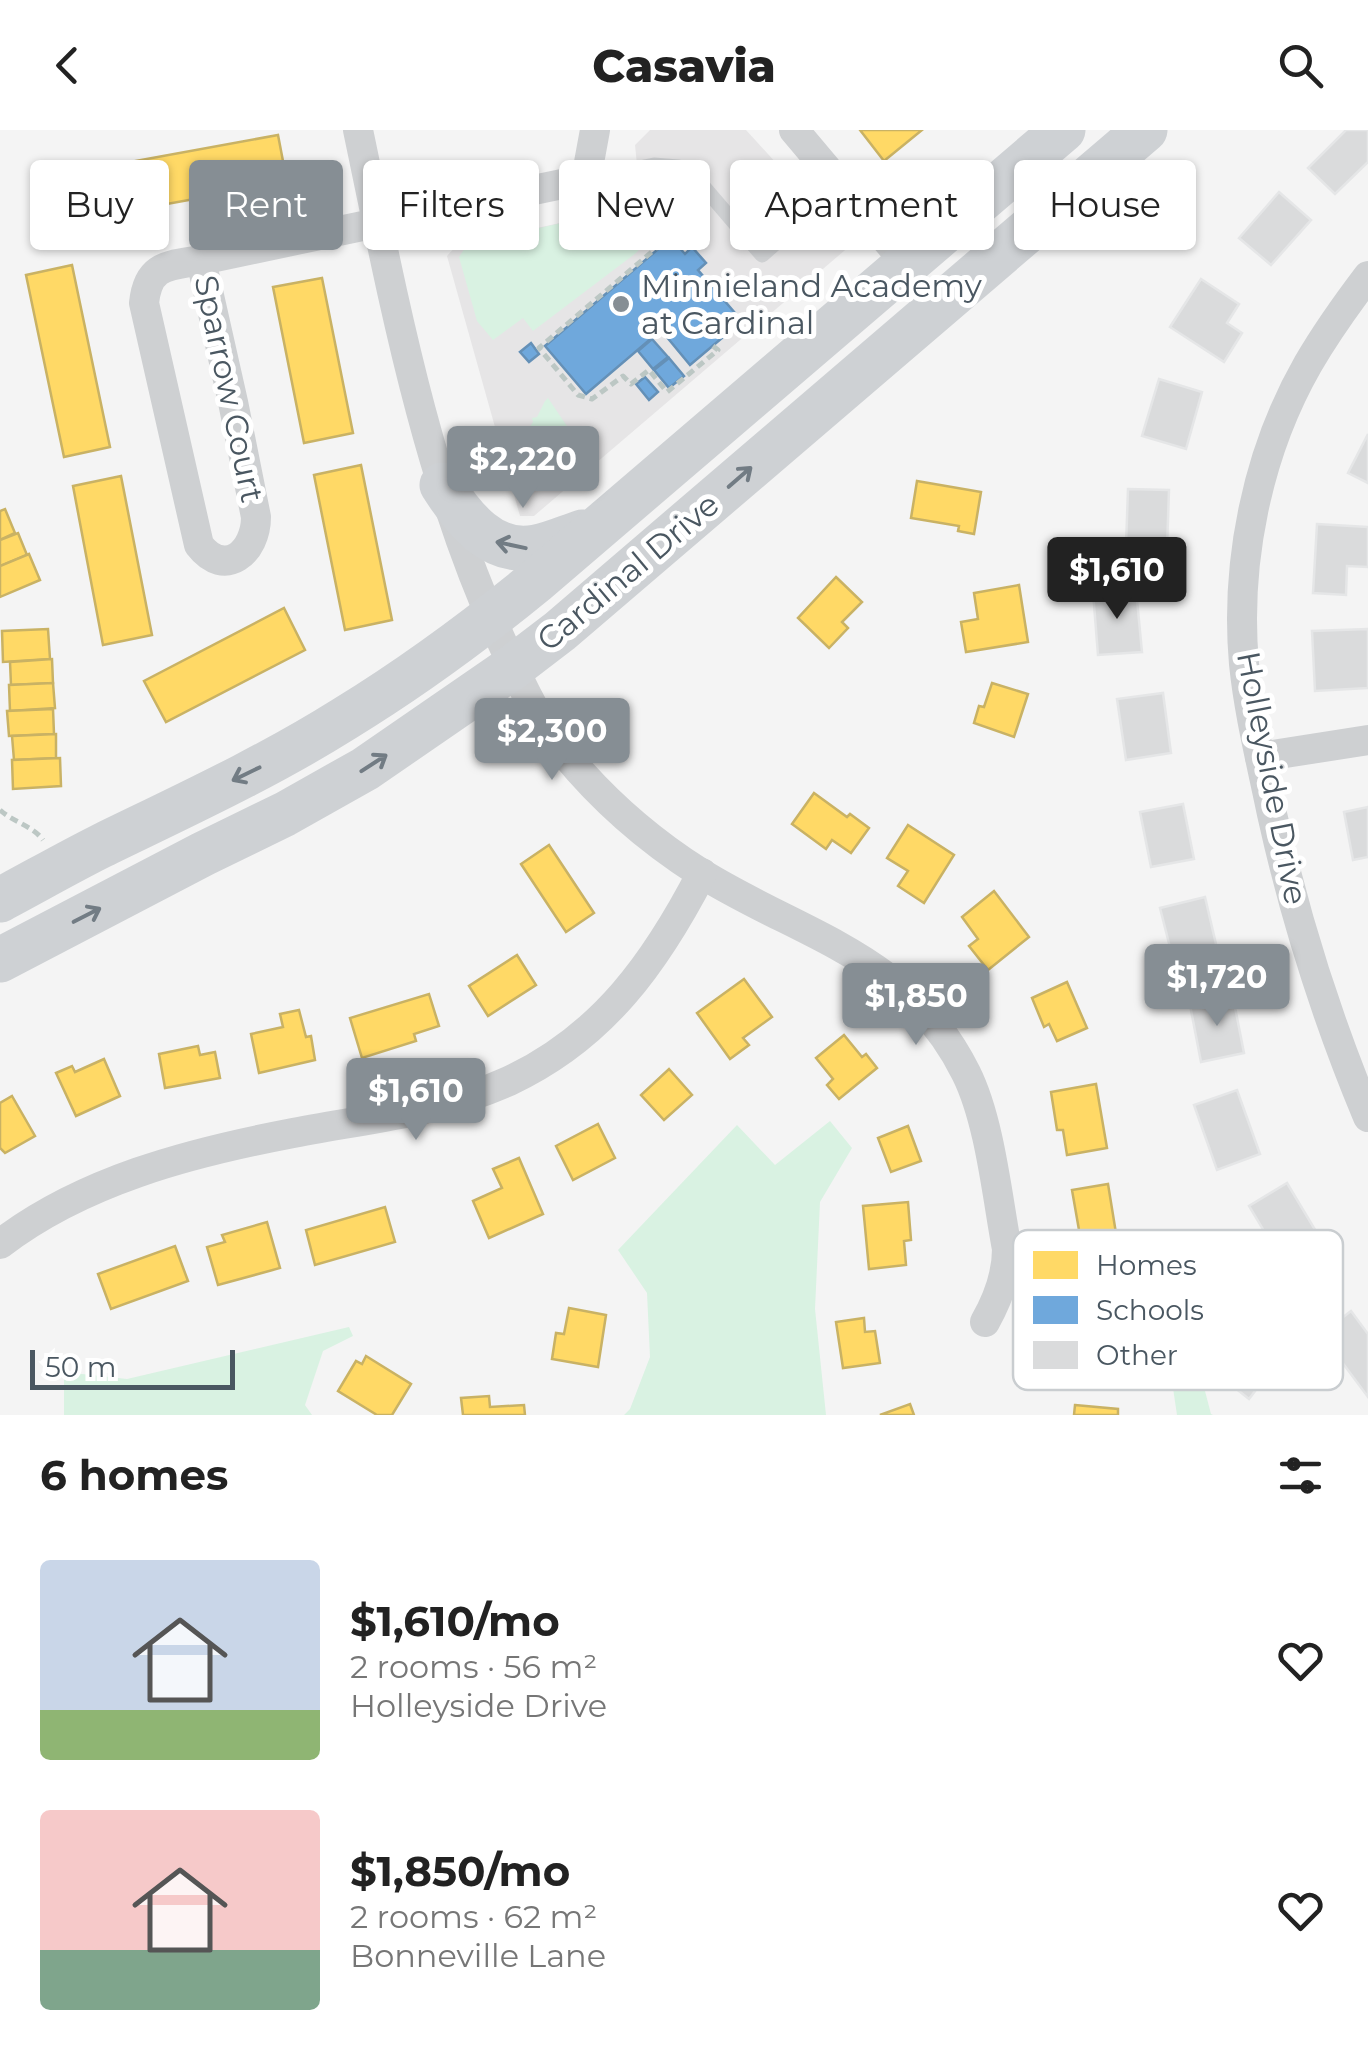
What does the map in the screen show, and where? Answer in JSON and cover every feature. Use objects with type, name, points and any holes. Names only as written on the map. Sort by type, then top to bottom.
[{"type":"main road","name":"Cardinal Drive","points":[[0,900],[278,758],[423,668],[491,618],[1063,130]]},
{"type":"main road","name":"Cardinal Drive","points":[[0,960],[302,805],[365,769],[514,667],[1145,130]]},
{"type":"main road","points":[[442,485],[477,530],[511,548],[541,546],[602,524]]},
{"type":"street","points":[[358,130],[364,160]]},
{"type":"street","points":[[589,160],[595,130]]},
{"type":"street","points":[[794,130],[820,160]]},
{"type":"street","name":"Sparrow Court","points":[[201,260],[256,517],[256,532],[250,546],[235,558],[222,561],[207,556],[199,545],[144,304],[151,276],[163,266],[363,226]]},
{"type":"street","points":[[384,250],[454,525],[491,618],[542,723],[596,788],[637,826],[702,873],[848,950],[915,999],[942,1031],[967,1074],[982,1114],[1007,1250],[998,1298],[985,1322]]},
{"type":"street","points":[[895,250],[906,264]]},
{"type":"street","name":"Holleyside Drive","points":[[1368,276],[1307,366],[1282,418],[1263,472],[1248,539],[1244,630],[1244,665],[1280,849],[1318,985],[1368,1118]]},
{"type":"street","points":[[1260,758],[1368,740]]},
{"type":"street","points":[[0,1244],[58,1207],[149,1168],[287,1134],[424,1110],[511,1080],[554,1055],[628,991],[658,951],[702,873]]},
{"type":"lane","points":[[710,194],[730,218]]},
{"type":"path","points":[[654,250],[539,348],[578,395],[592,400],[623,376],[631,384],[649,370],[668,392],[718,350],[713,346]]},
{"type":"path","points":[[0,810],[40,834]]},
{"type":"shaded area","name":"Minnieland Academy at Cardinal","points":[[650,130],[746,130],[773,160],[730,160],[730,250],[845,250],[534,516],[520,516],[447,256],[452,250],[539,250],[539,228],[559,223],[559,250],[710,250],[710,160],[636,160],[635,145]]},
{"type":"green space","points":[[559,224],[559,250],[639,250],[533,331],[523,318],[493,340],[477,321],[459,257],[464,250],[539,250],[539,228]]},
{"type":"green space","points":[[548,398],[575,438],[556,454],[529,428]]},
{"type":"green space","points":[[830,1121],[852,1148],[820,1202],[815,1309],[826,1415],[624,1415],[630,1409],[650,1357],[647,1293],[618,1250],[737,1125],[775,1165]]},
{"type":"green space","points":[[349,1327],[353,1336],[323,1351],[305,1405],[312,1415],[64,1415],[64,1372],[127,1379]]},
{"type":"green space","points":[[1173,1390],[1205,1390],[1213,1415],[1177,1415]]},
{"type":"building: Homes","points":[[860,130],[922,130],[885,160]]},
{"type":"building: Homes","points":[[278,135],[283,160],[189,160],[189,200],[169,204],[169,160],[141,160]]},
{"type":"building: Homes","points":[[72,265],[110,447],[64,457],[26,275]]},
{"type":"building: Homes","points":[[322,278],[353,433],[304,443],[273,287]]},
{"type":"building: Homes","points":[[361,465],[392,620],[345,630],[314,475]]},
{"type":"building: Homes","points":[[121,476],[152,635],[103,645],[73,486]]},
{"type":"building: Homes","points":[[917,481],[981,492],[974,534],[958,531],[959,526],[911,518]]},
{"type":"building: Homes","points":[[5,509],[15,533],[0,540],[0,511]]},
{"type":"building: Homes","points":[[18,533],[27,555],[0,566],[0,540]]},
{"type":"building: Homes","points":[[29,554],[40,580],[0,597],[0,566]]},
{"type":"building: Homes","points":[[836,577],[862,602],[842,622],[848,628],[829,648],[798,618]]},
{"type":"building: Homes","points":[[1019,585],[1028,642],[966,652],[961,622],[978,619],[974,593]]},
{"type":"building: Homes","points":[[284,608],[305,650],[166,722],[144,681]]},
{"type":"building: Homes","points":[[48,629],[50,659],[3,662],[2,631]]},
{"type":"building: Homes","points":[[52,659],[53,683],[11,685],[10,662]]},
{"type":"building: Homes","points":[[53,683],[55,708],[10,711],[9,685]]},
{"type":"building: Homes","points":[[992,683],[1028,694],[1014,737],[974,723]]},
{"type":"building: Homes","points":[[53,709],[54,734],[9,736],[7,711]]},
{"type":"building: Homes","points":[[56,734],[56,758],[14,760],[12,736]]},
{"type":"building: Homes","points":[[60,758],[61,786],[13,789],[12,760]]},
{"type":"building: Homes","points":[[814,793],[869,828],[851,853],[832,840],[826,849],[792,824]]},
{"type":"building: Homes","points":[[908,825],[954,855],[924,903],[898,886],[908,871],[887,858]]},
{"type":"building: Homes","points":[[549,845],[594,913],[566,932],[521,864]]},
{"type":"building: Homes","points":[[994,891],[1029,937],[988,970],[969,946],[978,939],[962,917]]},
{"type":"building: Homes","points":[[517,955],[536,985],[488,1016],[469,986]]},
{"type":"building: Homes","points":[[744,979],[772,1017],[743,1038],[749,1045],[730,1059],[697,1013]]},
{"type":"building: Homes","points":[[1067,982],[1087,1028],[1057,1041],[1049,1024],[1044,1027],[1032,998]]},
{"type":"building: Homes","points":[[429,994],[439,1026],[414,1034],[416,1041],[362,1058],[350,1018]]},
{"type":"building: Homes","points":[[299,1010],[306,1037],[311,1036],[315,1060],[259,1073],[251,1034],[283,1027],[280,1014]]},
{"type":"building: Homes","points":[[844,1035],[877,1068],[839,1099],[827,1085],[833,1079],[816,1058]]},
{"type":"building: Homes","points":[[198,1046],[200,1055],[215,1052],[220,1078],[165,1088],[159,1054]]},
{"type":"building: Homes","points":[[104,1059],[120,1096],[76,1116],[56,1073],[72,1066],[75,1072]]},
{"type":"building: Homes","points":[[669,1069],[692,1095],[664,1120],[641,1095]]},
{"type":"building: Homes","points":[[1096,1084],[1107,1148],[1067,1155],[1063,1130],[1057,1130],[1051,1092]]},
{"type":"building: Homes","points":[[12,1096],[35,1136],[5,1153],[0,1148],[0,1103]]},
{"type":"building: Homes","points":[[598,1124],[615,1158],[573,1180],[556,1146]]},
{"type":"building: Homes","points":[[908,1126],[921,1161],[891,1172],[878,1138]]},
{"type":"building: Homes","points":[[519,1158],[543,1214],[489,1238],[473,1201],[502,1188],[493,1169]]},
{"type":"building: Homes","points":[[1108,1184],[1115,1230],[1079,1230],[1072,1190]]},
{"type":"building: Homes","points":[[908,1202],[911,1240],[904,1241],[906,1265],[869,1269],[863,1206]]},
{"type":"building: Homes","points":[[385,1207],[395,1242],[315,1265],[306,1230]]},
{"type":"building: Homes","points":[[267,1222],[280,1268],[218,1285],[207,1247],[225,1242],[222,1235]]},
{"type":"building: Homes","points":[[175,1246],[188,1281],[111,1309],[98,1274]]},
{"type":"building: Homes","points":[[569,1308],[606,1315],[598,1367],[552,1359],[556,1333],[564,1334]]},
{"type":"building: Homes","points":[[864,1318],[865,1332],[875,1331],[880,1363],[843,1368],[836,1322]]},
{"type":"building: Homes","points":[[366,1356],[411,1384],[392,1415],[377,1415],[338,1391],[356,1361],[362,1364]]},
{"type":"building: Homes","points":[[489,1396],[490,1407],[524,1405],[525,1415],[463,1415],[461,1398]]},
{"type":"building: Homes","points":[[910,1404],[914,1415],[880,1415]]},
{"type":"building: Homes","points":[[1075,1405],[1118,1409],[1118,1415],[1074,1415]]},
{"type":"building: Schools","name":"Minnieland Academy at Cardinal","points":[[657,250],[682,250],[685,254],[695,250],[706,263],[698,270],[742,321],[690,365],[661,330],[586,394],[545,346]]},
{"type":"building: Schools","points":[[652,339],[668,357],[653,369],[638,351]]},
{"type":"building: Schools","points":[[531,343],[539,354],[529,362],[520,352]]},
{"type":"building: Schools","points":[[669,358],[684,376],[669,388],[654,370]]},
{"type":"building: Schools","points":[[645,377],[658,392],[649,400],[636,384]]},
{"type":"building: Other","points":[[1346,130],[1368,130],[1368,162],[1335,194],[1308,168]]},
{"type":"building: Other","points":[[1279,192],[1311,220],[1271,265],[1239,238]]},
{"type":"building: Other","points":[[1201,279],[1239,304],[1227,323],[1242,333],[1224,362],[1170,327]]},
{"type":"building: Other","points":[[1159,379],[1202,392],[1186,449],[1142,436]]},
{"type":"building: Other","points":[[1368,434],[1368,483],[1348,473]]},
{"type":"building: Other","points":[[1128,489],[1169,490],[1167,548],[1126,546]]},
{"type":"building: Other","points":[[1317,524],[1368,527],[1368,567],[1347,566],[1346,595],[1313,593]]},
{"type":"building: Other","points":[[1136,589],[1142,652],[1098,655],[1093,592]]},
{"type":"building: Other","points":[[1368,629],[1368,688],[1315,691],[1312,631]]},
{"type":"building: Other","points":[[1163,693],[1171,753],[1126,760],[1117,699]]},
{"type":"building: Other","points":[[1183,804],[1194,859],[1151,867],[1140,812]]},
{"type":"building: Other","points":[[1368,807],[1368,857],[1353,860],[1344,812]]},
{"type":"building: Other","points":[[1205,897],[1219,957],[1175,967],[1160,908]]},
{"type":"building: Other","points":[[1233,997],[1244,1053],[1201,1062],[1190,1005]]},
{"type":"building: Other","points":[[1237,1090],[1260,1154],[1217,1170],[1194,1105]]},
{"type":"building: Other","points":[[1287,1183],[1315,1230],[1263,1230],[1249,1206]]},
{"type":"building: Other","points":[[1351,1311],[1368,1334],[1368,1397],[1343,1363],[1343,1317]]},
{"type":"building: Other","points":[[1238,1390],[1256,1390],[1249,1399]]},
{"type":"place","name":"Minnieland Academy at Cardinal","points":[[621,304]]}]
